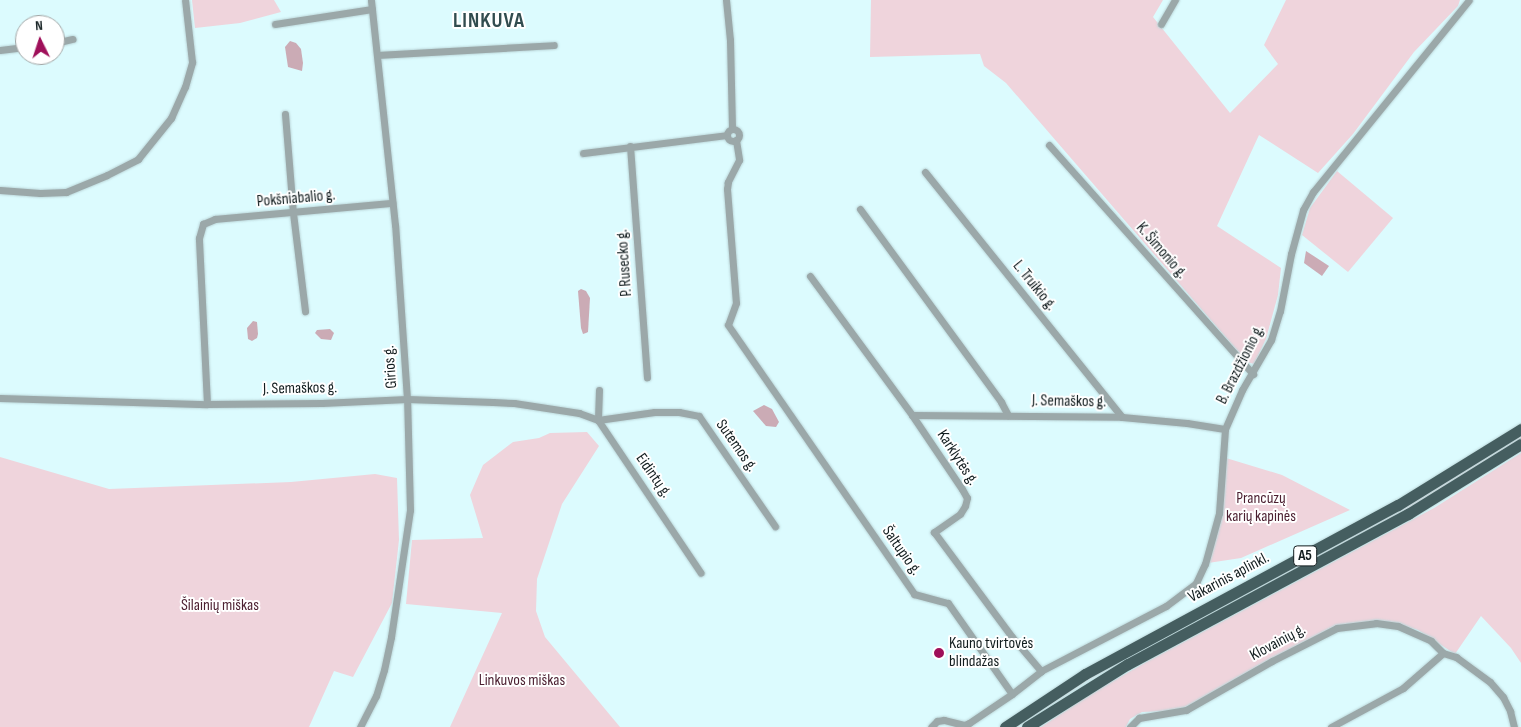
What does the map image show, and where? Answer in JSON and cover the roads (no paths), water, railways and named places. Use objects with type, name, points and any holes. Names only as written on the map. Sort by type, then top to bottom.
[{"type":"highway","name":"Vakarinis aplinkl.","points":[[1005,727],[1084,674],[1398,505],[1521,429]]},
{"type":"highway","name":"Vakarinis aplinkl.","points":[[1027,727],[1128,664],[1408,514],[1521,444]]},
{"type":"street","points":[[0,190],[40,193],[66,192],[107,176],[138,159],[171,118],[185,88],[192,62],[185,0]]},
{"type":"street","name":"Girios g.","points":[[360,727],[376,696],[384,670],[391,637],[410,510],[407,399],[392,203],[371,0]]},
{"type":"street","points":[[583,153],[729,132],[730,40],[726,0]]},
{"type":"street","points":[[1161,24],[1176,0]]},
{"type":"street","name":"B. Brazdžionio g.","points":[[1012,694],[1041,671],[1166,606],[1196,583],[1205,564],[1219,513],[1225,429],[1242,390],[1254,374],[1271,340],[1278,318],[1298,226],[1307,201],[1468,0]]},
{"type":"street","points":[[275,24],[372,9]]},
{"type":"street","points":[[65,40],[73,39]]},
{"type":"street","points":[[377,55],[554,45]]},
{"type":"street","points":[[0,50],[15,48]]},
{"type":"street","points":[[285,114],[293,213],[305,311]]},
{"type":"street","name":"Šaltupio g.","points":[[729,132],[738,132],[736,140],[740,160],[728,182],[727,189],[736,303],[728,325],[914,594],[948,603],[1012,694]]},
{"type":"street","name":"K. Šimonio g.","points":[[1049,145],[1254,374]]},
{"type":"street","name":"P. Rusecko g.","points":[[630,146],[647,377]]},
{"type":"street","name":"L. Truikio g.","points":[[925,172],[1122,417]]},
{"type":"street","name":"Pokšniabalio g.","points":[[207,404],[199,238],[203,224],[215,219],[392,203]]},
{"type":"street","points":[[860,209],[1001,402],[1008,415]]},
{"type":"street","name":"Karklytės g.","points":[[810,276],[912,414],[966,498],[965,506],[960,514],[934,532],[1012,637],[1041,671]]},
{"type":"street","points":[[598,420],[599,390]]},
{"type":"street","name":"J. Semaškos g.","points":[[0,398],[207,404],[322,403],[407,399],[514,403],[579,413],[598,420]]},
{"type":"street","name":"Sutemos g.","points":[[598,420],[654,412],[679,412],[699,416],[775,526]]},
{"type":"street","name":"J. Semaškos g.","points":[[912,414],[1122,417],[1187,423],[1225,429]]},
{"type":"street","name":"Eidintų g.","points":[[598,420],[701,573]]},
{"type":"street","name":"Klovainių g.","points":[[1130,727],[1139,718],[1186,710],[1272,661],[1337,628],[1376,623],[1398,626],[1431,641],[1443,653],[1456,657],[1490,682],[1503,697],[1510,711],[1514,727]]},
{"type":"street","points":[[1330,727],[1403,688],[1443,653]]},
{"type":"street","points":[[931,727],[944,720],[964,725],[970,724],[1012,694]]},
{"type":"place","name":"Kauno tvirtovės blindažas","points":[[939,653]]},
{"type":"district","name":"LINKUVA","points":[[489,21]]},
{"type":"park label","name":"Prancūzų karių kapinės","points":[[1261,508]]},
{"type":"park label","name":"Šilainių miškas","points":[[220,606]]},
{"type":"park label","name":"Linkuvos miškas","points":[[522,681]]}]
